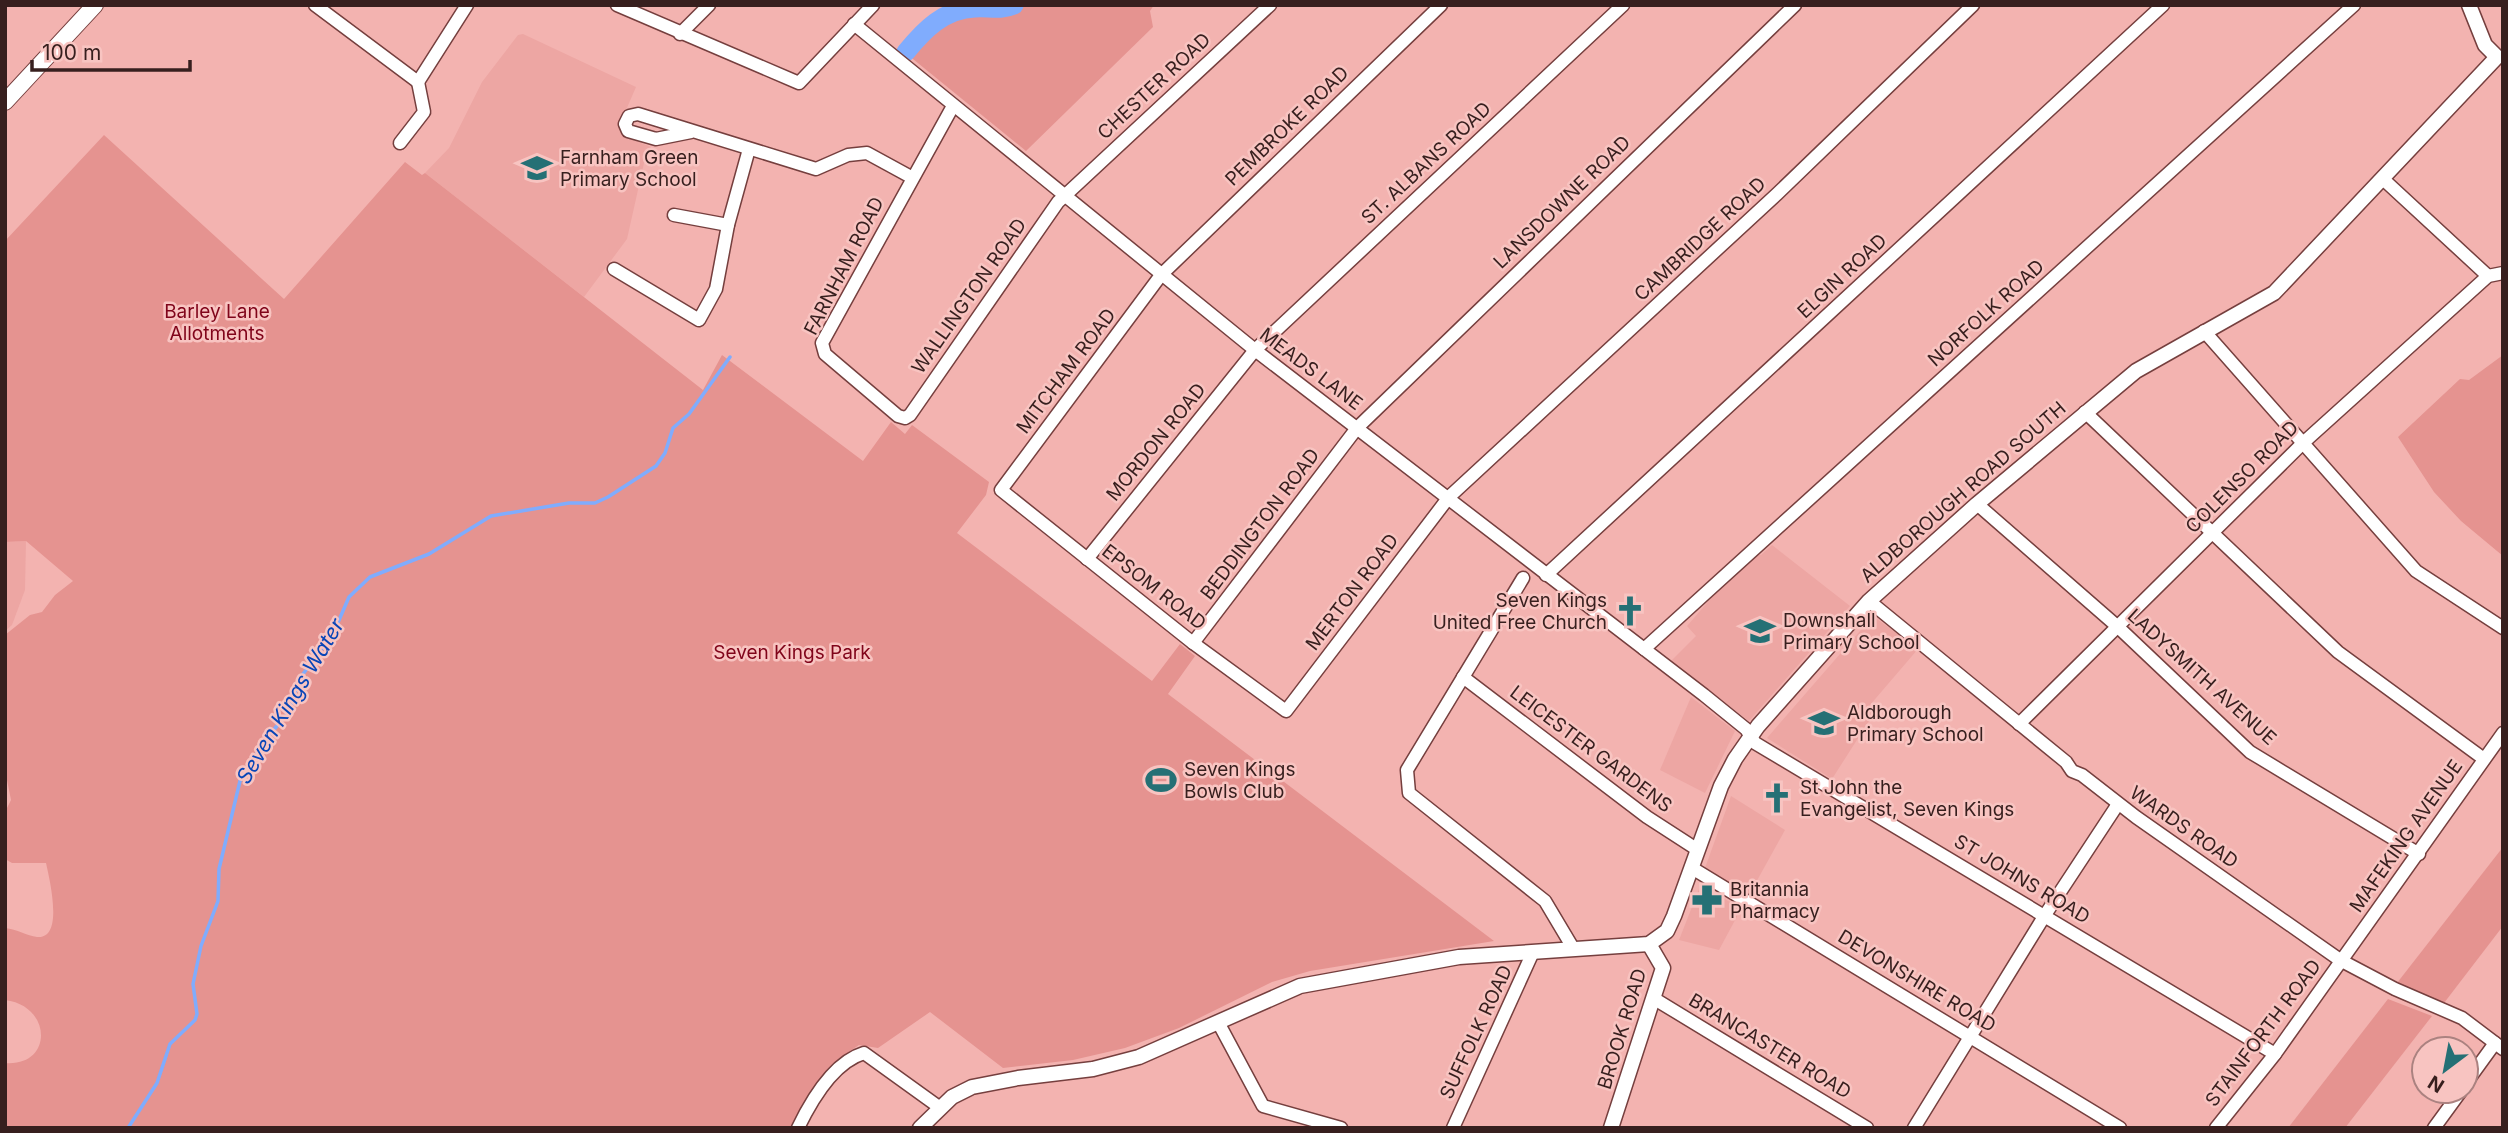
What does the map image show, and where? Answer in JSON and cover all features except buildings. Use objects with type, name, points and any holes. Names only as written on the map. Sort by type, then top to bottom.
[{"type":"main road","points":[[5,102],[95,5]]},
{"type":"street","points":[[315,5],[418,82],[424,112],[400,144]]},
{"type":"street","points":[[418,82],[467,5]]},
{"type":"street","points":[[617,5],[799,83],[873,5]]},
{"type":"street","points":[[680,34],[709,5]]},
{"type":"street","name":"CHESTER ROAD","points":[[1064,196],[1270,5]]},
{"type":"street","name":"PEMBROKE ROAD","points":[[1161,275],[1441,5]]},
{"type":"street","name":"ST. ALBANS ROAD","points":[[1255,351],[1623,5]]},
{"type":"street","name":"LANSDOWNE ROAD","points":[[1357,428],[1795,5]]},
{"type":"street","name":"CAMBRIDGE ROAD","points":[[1449,497],[1777,194],[1973,5]]},
{"type":"street","name":"ELGIN ROAD","points":[[1546,575],[2162,5]]},
{"type":"street","name":"NORFOLK ROAD","points":[[1644,649],[2354,5]]},
{"type":"street","points":[[2469,5],[2485,46],[2500,60]]},
{"type":"street","name":"MEADS LANE","points":[[854,24],[1255,351],[1449,497],[1746,729],[1750,736]]},
{"type":"street","name":"ALDBOROUGH ROAD SOUTH","points":[[1648,944],[1667,931],[1721,786],[1750,736],[1869,601],[1977,504],[2085,412],[2147,364],[2274,293],[2500,60]]},
{"type":"street","name":"FARNHAM ROAD","points":[[905,418],[898,416],[822,349],[911,177],[953,106]]},
{"type":"street","points":[[691,132],[816,169],[848,155],[867,153],[911,177]]},
{"type":"street","points":[[614,269],[699,320],[716,289],[728,225],[748,149]]},
{"type":"street","points":[[2383,179],[2488,276],[2503,273]]},
{"type":"street","name":"WALLINGTON ROAD","points":[[905,418],[910,415],[1064,196]]},
{"type":"street","points":[[674,215],[728,225]]},
{"type":"street","name":"MITCHAM ROAD","points":[[1001,489],[1161,275]]},
{"type":"street","name":"COLENSO ROAD","points":[[2019,724],[2303,443],[2488,276]]},
{"type":"street","points":[[2204,331],[2416,571],[2503,628]]},
{"type":"street","name":"MORDON ROAD","points":[[1087,559],[1255,351]]},
{"type":"street","points":[[2085,412],[2337,652],[2484,759]]},
{"type":"street","name":"BEDDINGTON ROAD","points":[[1193,643],[1357,428]]},
{"type":"street","name":"EPSOM ROAD","points":[[1001,489],[1193,643],[1286,711]]},
{"type":"street","name":"MERTON ROAD","points":[[1286,711],[1449,497]]},
{"type":"street","name":"LADYSMITH AVENUE","points":[[1977,504],[2118,627],[2250,752],[2419,854]]},
{"type":"street","points":[[1523,578],[1407,770],[1409,793],[1545,901],[1573,948]]},
{"type":"street","name":"WARDS ROAD","points":[[1869,601],[2066,762],[2072,771],[2082,775],[2118,804],[2340,960],[2395,989],[2462,1018],[2499,1046]]},
{"type":"street","name":"LEICESTER GARDENS","points":[[1463,677],[1647,817],[1698,850]]},
{"type":"street","name":"MAFEKING AVENUE","points":[[2340,960],[2419,854],[2503,733]]},
{"type":"street","name":"ST JOHNS ROAD","points":[[1750,736],[1755,743],[2275,1054]]},
{"type":"street","points":[[1914,1128],[2045,915],[2118,804]]},
{"type":"street","name":"DEVONSHIRE ROAD","points":[[1692,868],[2120,1128]]},
{"type":"street","points":[[920,1128],[952,1097],[986,1083],[1093,1069],[1139,1057],[1300,986],[1459,957],[1648,944]]},
{"type":"street","name":"BROOK ROAD","points":[[1611,1128],[1663,968],[1648,944]]},
{"type":"street","name":"SUFFOLK ROAD","points":[[1453,1128],[1533,952]]},
{"type":"street","name":"STAINFORTH ROAD","points":[[2216,1128],[2275,1054],[2340,960]]},
{"type":"street","name":"BRANCASTER ROAD","points":[[1653,998],[1867,1128]]},
{"type":"street","points":[[1218,1023],[1263,1106],[1341,1128]]},
{"type":"street","points":[[2480,1067],[2499,1046]]},
{"type":"street","points":[[798,1128],[807,1110],[841,1067],[864,1053],[939,1107]]},
{"type":"street","points":[[2434,1128],[2450,1105]]},
{"type":"shaded area","name":"Farnham Green Primary School","points":[[523,34],[636,87],[623,117],[626,137],[651,147],[651,155],[644,163],[627,239],[584,297],[425,173],[449,148],[482,82],[518,35]]},
{"type":"shaded area","points":[[26,541],[25,590],[12,625],[5,631],[5,542]]},
{"type":"shaded area","name":"Downshall Primary School","points":[[1772,545],[1850,606],[1749,721],[1671,661],[1696,636],[1687,626],[1751,552],[1761,555]]},
{"type":"shaded area","name":"Aldborough Primary School","points":[[1873,616],[1918,649],[1870,705],[1876,710],[1832,779],[1767,738]]},
{"type":"shaded area","points":[[1691,697],[1735,731],[1705,793],[1660,770]]},
{"type":"shaded area","points":[[1731,796],[1785,830],[1749,895],[1705,868]]},
{"type":"shaded area","points":[[1701,884],[1741,909],[1719,950],[1679,940]]},
{"type":"green space","points":[[956,5],[1154,5],[1150,11],[1153,27],[1026,151],[908,55]]},
{"type":"green space","points":[[104,135],[284,299],[405,162],[422,175],[425,173],[703,390],[722,355],[863,461],[891,422],[905,434],[912,425],[989,482],[986,495],[957,533],[1152,681],[1180,644],[1195,656],[1168,694],[1494,941],[1310,971],[1272,982],[1179,1028],[1125,1048],[1073,1060],[1003,1068],[930,1012],[878,1048],[859,1045],[849,1052],[820,1082],[791,1128],[5,1128],[5,1063],[21,1062],[32,1056],[39,1046],[41,1035],[39,1024],[32,1013],[21,1005],[5,1000],[5,928],[37,937],[46,935],[51,929],[53,906],[46,863],[12,863],[5,859],[5,812],[11,800],[5,770],[5,635],[30,615],[42,612],[55,595],[73,581],[26,541],[5,542],[5,241]]},
{"type":"green space","points":[[2503,355],[2503,556],[2461,521],[2434,492],[2398,437],[2460,379],[2469,380]]},
{"type":"green space","points":[[2503,847],[2503,926],[2444,1003],[2397,983]]},
{"type":"green space","points":[[2388,999],[2432,1016],[2417,1035],[2410,1035],[2410,1044],[2345,1128],[2288,1128]]},
{"type":"waterway","name":"Seven Kings Water","points":[[906,52],[936,22],[954,12],[1014,5]]},
{"type":"waterway","name":"Seven Kings Water","points":[[128,1128],[157,1083],[170,1044],[195,1020],[197,1014],[193,984],[201,946],[218,901],[219,869],[240,781],[264,741],[289,712],[300,678],[333,634],[349,597],[370,577],[429,554],[491,516],[569,503],[595,503],[608,497],[656,466],[665,453],[673,428],[689,414],[730,357]]},
{"type":"place","name":"Farnham Green Primary School","points":[[537,168]]},
{"type":"place","name":"Seven Kings United Free Church","points":[[1630,611]]},
{"type":"place","name":"Downshall Primary School","points":[[1760,631]]},
{"type":"place","name":"Aldborough Primary School","points":[[1824,723]]},
{"type":"place","name":"Seven Kings Bowls Club","points":[[1161,780]]},
{"type":"place","name":"St John the Evangelist, Seven Kings","points":[[1777,798]]},
{"type":"place","name":"Britannia Pharmacy","points":[[1707,900]]},
{"type":"park label","name":"Barley Lane Allotments","points":[[217,322]]},
{"type":"park label","name":"Seven Kings Park","points":[[792,652]]}]
